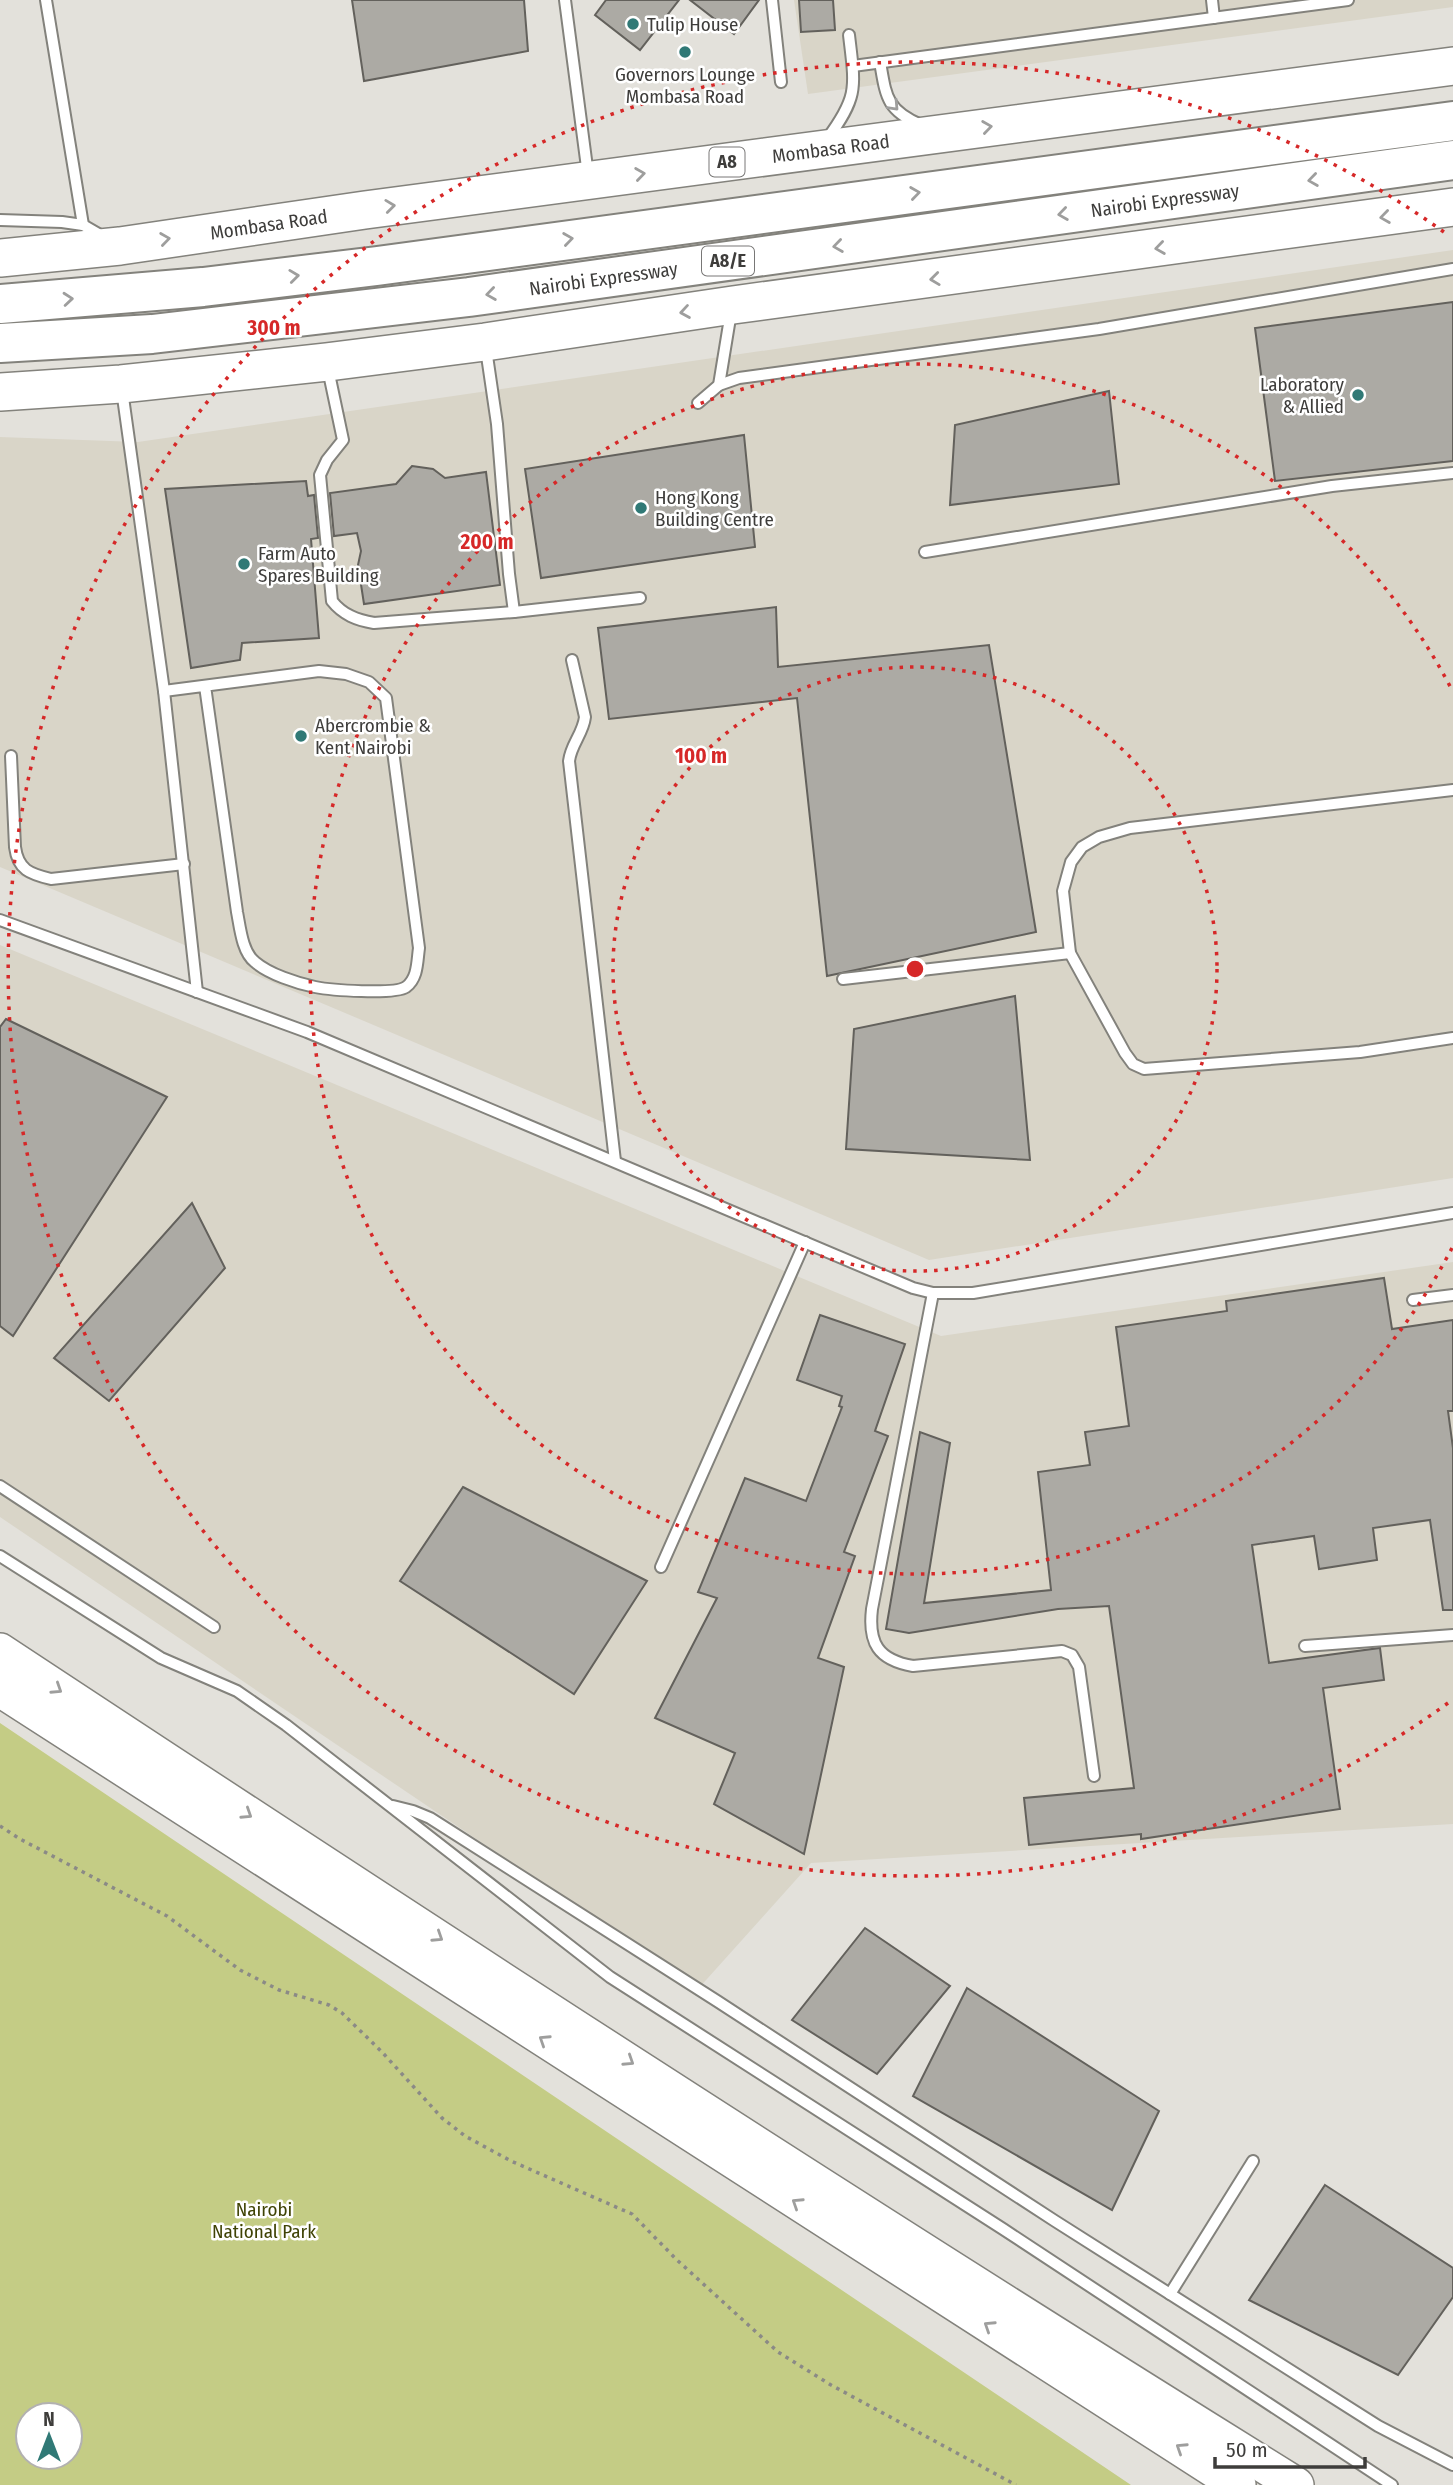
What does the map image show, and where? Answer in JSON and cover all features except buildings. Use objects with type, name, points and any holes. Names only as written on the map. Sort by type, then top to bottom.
[{"type":"highway","name":"Mombasa Road","points":[[0,258],[120,246],[365,210],[1453,66]]},
{"type":"highway","name":"Nairobi Expressway","points":[[0,304],[204,287],[377,267],[1453,121]]},
{"type":"highway","name":"Nairobi Expressway","points":[[0,343],[152,334],[455,299],[1453,160]]},
{"type":"highway","points":[[0,392],[121,384],[327,362],[485,342],[733,305],[1445,211]]},
{"type":"main road","points":[[0,1651],[318,1861],[981,2288],[1296,2485]]},
{"type":"main road","points":[[0,1689],[1238,2485]]},
{"type":"lane","points":[[46,0],[83,225]]},
{"type":"lane","points":[[565,0],[589,181]]},
{"type":"lane","points":[[772,0],[781,82]]},
{"type":"lane","points":[[1212,0],[1214,18]]},
{"type":"lane","points":[[853,66],[1348,0]]},
{"type":"lane","points":[[819,150],[850,105],[853,66],[849,34]]},
{"type":"lane","points":[[880,62],[890,105],[933,134]]},
{"type":"lane","points":[[0,220],[83,225],[120,246]]},
{"type":"lane","points":[[698,403],[719,386],[739,378],[1099,329],[1453,269]]},
{"type":"lane","points":[[719,386],[733,305]]},
{"type":"lane","points":[[485,342],[497,424],[514,612]]},
{"type":"lane","points":[[327,362],[343,440],[327,460],[320,475],[332,601],[337,607],[360,620],[374,623],[514,612],[640,598]]},
{"type":"lane","points":[[121,384],[164,691],[197,992]]},
{"type":"lane","points":[[925,552],[1332,486],[1453,473]]},
{"type":"lane","points":[[572,660],[585,717],[584,726],[570,752],[569,761],[615,1161]]},
{"type":"lane","points":[[164,691],[319,671],[346,674],[369,682],[386,698],[419,948],[415,977],[408,986],[400,990],[363,991],[314,987],[272,972],[253,961],[242,938],[237,912],[205,686]]},
{"type":"lane","points":[[11,756],[15,847],[17,860],[24,868],[51,879],[184,864]]},
{"type":"lane","points":[[1453,790],[1130,828],[1099,837],[1082,847],[1071,862],[1063,891],[1070,953],[1125,1053],[1133,1064],[1144,1069],[1360,1052],[1453,1038]]},
{"type":"lane","points":[[0,921],[307,1032],[913,1288],[933,1293],[973,1293],[1453,1213]]},
{"type":"lane","points":[[843,979],[1070,953]]},
{"type":"lane","points":[[661,1567],[805,1242]]},
{"type":"lane","points":[[933,1293],[872,1609],[870,1625],[874,1643],[881,1653],[895,1663],[913,1666],[1062,1651],[1072,1655],[1079,1667],[1094,1776]]},
{"type":"lane","points":[[1413,1300],[1453,1295]]},
{"type":"lane","points":[[0,1486],[214,1627]]},
{"type":"lane","points":[[0,1556],[161,1658],[237,1690],[390,1805],[610,1977],[1003,2229],[1392,2485]]},
{"type":"lane","points":[[1306,1646],[1453,1635]]},
{"type":"lane","points":[[390,1805],[430,1818],[1378,2426],[1453,2465]]},
{"type":"lane","points":[[1170,2294],[1253,2161]]},
{"type":"path","points":[[0,1826],[167,1916],[240,1970],[279,1990],[329,2005],[342,2013],[442,2118],[465,2136],[511,2161],[632,2214],[677,2260],[778,2352],[807,2371],[1016,2485]]},
{"type":"shaded area","points":[[794,0],[1453,0],[1453,7],[808,94]]},
{"type":"shaded area","points":[[1453,250],[1453,1178],[929,1260],[0,867],[0,437],[138,442]]},
{"type":"shaded area","points":[[0,945],[941,1336],[1453,1262],[1453,1824],[811,1863],[698,1989],[0,1517]]},
{"type":"green space","name":"Nairobi National Park","points":[[0,1723],[1131,2485],[0,2485]]},
{"type":"place","name":"Tulip House","points":[[633,24]]},
{"type":"place","name":"Governors Lounge Mombasa Road","points":[[685,52]]},
{"type":"place","name":"Laboratory & Allied","points":[[1358,395]]},
{"type":"place","name":"Hong Kong Building Centre","points":[[641,508]]},
{"type":"place","name":"Farm Auto Spares Building","points":[[244,564]]},
{"type":"place","name":"Abercrombie & Kent Nairobi","points":[[301,736]]}]
